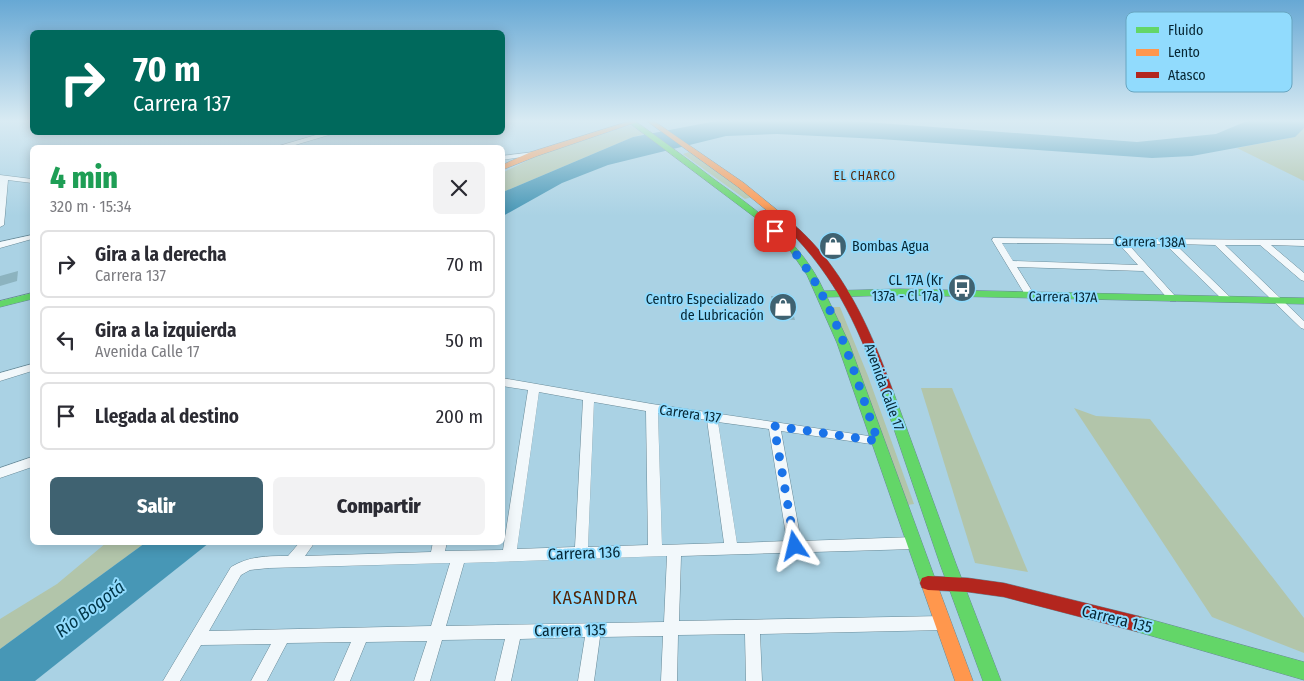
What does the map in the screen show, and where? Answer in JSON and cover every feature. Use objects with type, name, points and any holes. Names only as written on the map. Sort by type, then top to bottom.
[{"type":"main road","points":[[505,167],[538,153]]},
{"type":"main road","name":"Avenida Calle 17","points":[[676,153],[749,208],[794,250],[812,274],[843,343],[964,681]]},
{"type":"main road","name":"Avenida Calle 17","points":[[697,153],[767,204],[791,225],[812,247],[846,293],[874,355],[954,585],[992,681]]},
{"type":"main road","points":[[749,208],[767,204]]},
{"type":"main road","name":"Carrera 137A","points":[[822,294],[900,292],[1304,301]]},
{"type":"main road","points":[[0,304],[30,296]]},
{"type":"main road","name":"Carrera 135","points":[[928,583],[1004,590],[1304,671]]},
{"type":"street","points":[[505,158],[534,154]]},
{"type":"street","points":[[0,225],[3,178],[30,181]]},
{"type":"street","points":[[0,245],[30,238]]},
{"type":"street","name":"Carrera 138A","points":[[1010,264],[996,240],[1304,243]]},
{"type":"street","points":[[1121,241],[1173,298]]},
{"type":"street","points":[[1168,242],[1227,299]]},
{"type":"street","points":[[1217,242],[1304,326]]},
{"type":"street","points":[[1263,243],[1304,278]]},
{"type":"street","points":[[1010,264],[1145,268]]},
{"type":"street","points":[[1010,264],[1030,296]]},
{"type":"street","points":[[1292,268],[1304,268]]},
{"type":"street","points":[[0,377],[30,369]]},
{"type":"street","name":"Carrera 137","points":[[505,382],[652,408],[878,441]]},
{"type":"street","points":[[509,555],[534,387]]},
{"type":"street","points":[[581,553],[589,397]]},
{"type":"street","points":[[652,408],[655,551]]},
{"type":"street","points":[[712,417],[731,548]]},
{"type":"street","points":[[774,426],[795,546]]},
{"type":"street","points":[[0,473],[30,463]]},
{"type":"street","name":"Carrera 136","points":[[196,638],[236,571],[245,564],[253,562],[914,543]]},
{"type":"street","points":[[291,562],[306,545]]},
{"type":"street","points":[[437,558],[439,545]]},
{"type":"street","points":[[670,681],[674,550]]},
{"type":"street","points":[[422,681],[459,557]]},
{"type":"street","name":"Carrera 135","points":[[196,638],[943,623]]},
{"type":"street","points":[[752,627],[754,681]]},
{"type":"street","points":[[586,681],[593,630]]},
{"type":"street","points":[[503,681],[514,631]]},
{"type":"street","points":[[342,681],[362,634]]},
{"type":"street","points":[[260,681],[283,636]]},
{"type":"street","points":[[171,681],[196,638]]},
{"type":"green space","points":[[546,153],[596,153],[505,191],[505,172]]},
{"type":"green space","points":[[690,153],[752,197],[745,199],[683,154]]},
{"type":"green space","points":[[1247,153],[1304,153],[1304,181]]},
{"type":"green space","points":[[831,307],[840,307],[868,376],[914,504],[907,505]]},
{"type":"green space","points":[[921,388],[952,388],[1028,572],[975,563]]},
{"type":"green space","points":[[1074,408],[1096,416],[1150,419],[1304,618],[1304,653],[1212,617]]},
{"type":"green space","points":[[104,545],[142,545],[0,649],[0,619],[57,584]]},
{"type":"water","points":[[596,153],[658,153],[608,165],[562,183],[505,215],[505,191]]},
{"type":"water","points":[[1077,153],[1209,153],[1192,156],[1152,158]]},
{"type":"water","name":"Río Bogotá","points":[[142,545],[206,545],[35,681],[0,681],[0,649]]},
{"type":"building","points":[[18,271],[17,281],[0,286],[0,276]]},
{"type":"building","name":"Centro Especializado de Lubricación","points":[[771,296],[788,296],[795,320],[776,319]]},
{"type":"traffic: fast","points":[[674,153],[760,217],[794,250],[812,275],[843,343],[929,584]]},
{"type":"traffic: fast","points":[[822,294],[900,292],[1304,301]]},
{"type":"traffic: fast","points":[[0,304],[30,296]]},
{"type":"traffic: fast","points":[[887,391],[948,564],[992,681]]},
{"type":"traffic: fast","points":[[1138,624],[1304,671]]},
{"type":"traffic: slow","points":[[505,167],[538,153]]},
{"type":"traffic: slow","points":[[695,153],[741,185],[779,216]]},
{"type":"traffic: slow","points":[[929,584],[964,681]]},
{"type":"traffic: jam","points":[[779,216],[799,234],[832,274],[868,341],[887,391]]},
{"type":"traffic: jam","points":[[928,583],[968,585],[1004,590],[1138,624]]},
{"type":"place","name":"Bombas Agua","points":[[833,246]]},
{"type":"place","name":"CL 17A (Kr 137a - Cl 17a)","points":[[962,288]]},
{"type":"place","name":"Centro Especializado de Lubricación","points":[[783,307]]},
{"type":"district","name":"EL CHARCO","points":[[865,176]]},
{"type":"district","name":"KASANDRA","points":[[595,598]]},
{"type":"route","points":[[775,231],[794,250],[812,274],[822,294],[843,343],[878,441],[774,426],[795,546]]}]
